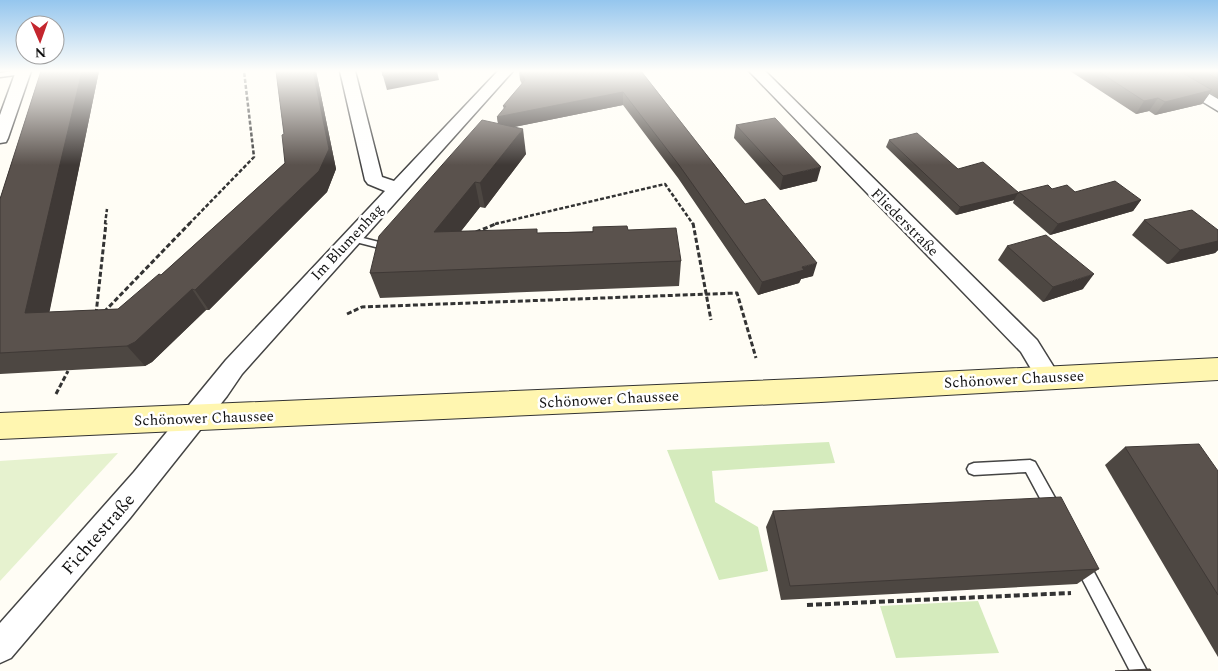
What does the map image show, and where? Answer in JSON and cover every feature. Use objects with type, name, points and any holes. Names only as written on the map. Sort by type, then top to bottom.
[{"type":"main road","name":"Schönower Chaussee","points":[[0,426],[1218,369]]},
{"type":"street","points":[[0,138],[12,102]]},
{"type":"street","points":[[355,102],[374,180],[397,189]]},
{"type":"street","name":"Im Blumenhag","points":[[193,418],[227,380],[234,367],[477,102]]},
{"type":"street","name":"Fliederstraße","points":[[787,102],[1029,346],[1048,378]]},
{"type":"street","name":"Fichtestraße","points":[[0,647],[166,455],[193,418]]},
{"type":"lane","points":[[352,238],[391,248]]},
{"type":"lane","points":[[974,468],[1030,466],[1061,525]]},
{"type":"lane","points":[[1075,550],[1139,671]]},
{"type":"path","points":[[107,209],[95,322],[254,157],[248,102]]},
{"type":"path","points":[[474,233],[500,222],[665,184],[693,223],[711,320]]},
{"type":"path","points":[[347,314],[362,307],[738,293],[756,358]]},
{"type":"path","points":[[56,394],[68,371]]},
{"type":"path","points":[[807,605],[1097,592]]},
{"type":"green space","points":[[829,442],[835,463],[712,471],[715,502],[758,527],[768,571],[719,580],[667,450]]},
{"type":"green space","points":[[118,453],[0,581],[0,461]]},
{"type":"green space","points":[[978,601],[999,653],[896,658],[880,606]]},
{"type":"building","points":[[31,102],[75,102],[25,313],[118,309],[159,274],[161,275],[285,163],[280,102],[319,102],[329,149],[319,171],[195,290],[192,289],[135,342],[127,346],[0,353],[0,199]]},
{"type":"building","points":[[506,102],[571,102],[497,117],[506,106],[503,106]]},
{"type":"building","points":[[631,102],[665,102],[745,204],[765,199],[817,263],[802,267],[804,270],[762,282],[679,165]]},
{"type":"building","points":[[775,118],[821,167],[783,176],[736,125]]},
{"type":"building","points":[[482,120],[523,129],[480,183],[475,182],[434,232],[537,229],[537,233],[593,232],[593,227],[627,226],[628,230],[676,228],[681,261],[370,273],[379,236]]},
{"type":"building","points":[[917,133],[958,169],[983,162],[1019,193],[960,207],[889,140]]},
{"type":"building","points":[[1115,181],[1141,200],[1058,224],[1019,192],[1048,185],[1052,189],[1067,185],[1075,192]]},
{"type":"building","points":[[1192,210],[1218,230],[1218,241],[1180,250],[1144,220]]},
{"type":"building","points":[[1046,235],[1094,274],[1053,287],[1007,246]]},
{"type":"building","points":[[1199,444],[1218,471],[1218,595],[1125,447]]},
{"type":"building","points":[[1061,497],[1099,569],[790,586],[773,511]]},
{"type":"building","points":[[1150,669],[1151,671],[1115,671]]}]
